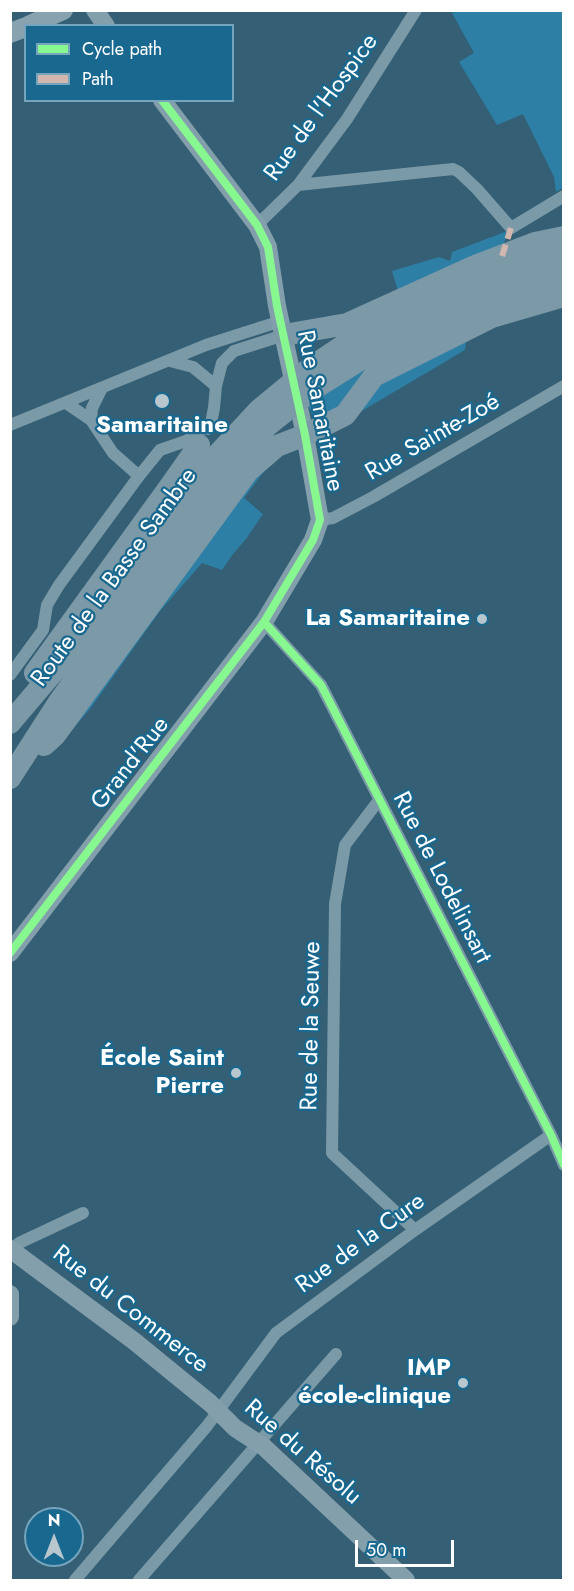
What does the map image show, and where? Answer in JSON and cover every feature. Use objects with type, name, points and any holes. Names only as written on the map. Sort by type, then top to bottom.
[{"type":"highway","points":[[283,328],[347,324],[475,266],[535,243],[564,237]]},
{"type":"highway","name":"Route de la Basse Sambre","points":[[10,723],[83,637],[206,467],[259,410],[310,368],[346,344],[400,317],[506,272],[564,256]]},
{"type":"highway","name":"Route de la Basse Sambre","points":[[12,777],[59,702],[222,475],[267,426],[312,390],[368,354],[511,291],[564,274]]},
{"type":"highway","points":[[12,777],[55,735],[248,471],[277,446],[345,415],[374,376],[492,317],[564,296]]},
{"type":"highway","points":[[10,717],[20,693],[199,445]]},
{"type":"main road","points":[[32,24],[63,10]]},
{"type":"main road","points":[[10,33],[24,27]]},
{"type":"street","points":[[95,10],[105,24]]},
{"type":"street","name":"Rue de l'Hospice","points":[[257,225],[298,184],[347,119],[416,10]]},
{"type":"street","name":"Rue Samaritaine","points":[[164,102],[257,225],[268,247],[320,520],[313,540],[280,598]]},
{"type":"street","points":[[298,184],[453,169],[477,189],[510,228],[564,196]]},
{"type":"street","points":[[10,425],[206,345],[283,328]]},
{"type":"street","points":[[199,445],[212,423],[216,386],[222,363],[234,351],[283,328]]},
{"type":"street","points":[[170,361],[193,367],[216,386]]},
{"type":"street","name":"Rue Sainte-Zoé","points":[[320,520],[333,518],[373,497],[564,386]]},
{"type":"street","points":[[91,420],[92,408],[102,388]]},
{"type":"street","points":[[66,403],[91,420],[112,453],[139,477]]},
{"type":"street","points":[[10,675],[43,630],[48,606],[59,585],[160,450],[186,441],[212,423]]},
{"type":"street","name":"Grand'Rue","points":[[10,953],[280,598]]},
{"type":"street","name":"Rue de Lodelinsart","points":[[264,622],[321,685],[550,1135],[560,1150],[564,1165]]},
{"type":"street","name":"Rue de la Seuwe","points":[[379,800],[345,845],[335,904],[332,1153],[415,1230]]},
{"type":"street","name":"Rue de la Cure","points":[[75,1581],[218,1411],[276,1333],[415,1230],[550,1135]]},
{"type":"street","points":[[11,1250],[19,1243],[83,1213]]},
{"type":"street","name":"Rue du Commerce","points":[[11,1250],[134,1341],[218,1411]]},
{"type":"street","points":[[10,1294],[10,1317]]},
{"type":"street","points":[[139,1581],[336,1354]]},
{"type":"street","name":"Rue du Résolu","points":[[218,1411],[235,1428],[264,1447],[406,1581]]},
{"type":"shaded area","points":[[451,11],[563,11],[564,187],[556,192],[554,177],[523,114],[497,125],[459,62],[474,53]]},
{"type":"shaded area","points":[[510,230],[500,251],[398,291],[392,271],[439,257],[450,261],[452,252]]},
{"type":"shaded area","points":[[467,336],[465,350],[350,418],[379,380]]},
{"type":"shaded area","points":[[373,366],[342,407],[321,418],[312,415],[308,405],[328,389]]},
{"type":"shaded area","points":[[265,470],[244,498],[263,514],[246,539],[222,570],[202,563],[160,611],[90,709],[62,741],[250,481]]},
{"type":"marked path","points":[[502,256],[511,228]]},
{"type":"cycle path","points":[[10,953],[264,622],[313,540],[320,520],[305,435],[277,306],[268,247],[257,225],[164,102]]},
{"type":"cycle path","points":[[264,622],[321,685],[551,1135],[564,1165]]},
{"type":"place","name":"Samaritaine","points":[[162,401]]},
{"type":"place","name":"La Samaritaine","points":[[482,619]]},
{"type":"place","name":"École Saint Pierre","points":[[236,1073]]},
{"type":"place","name":"IMP école-clinique","points":[[463,1383]]}]
